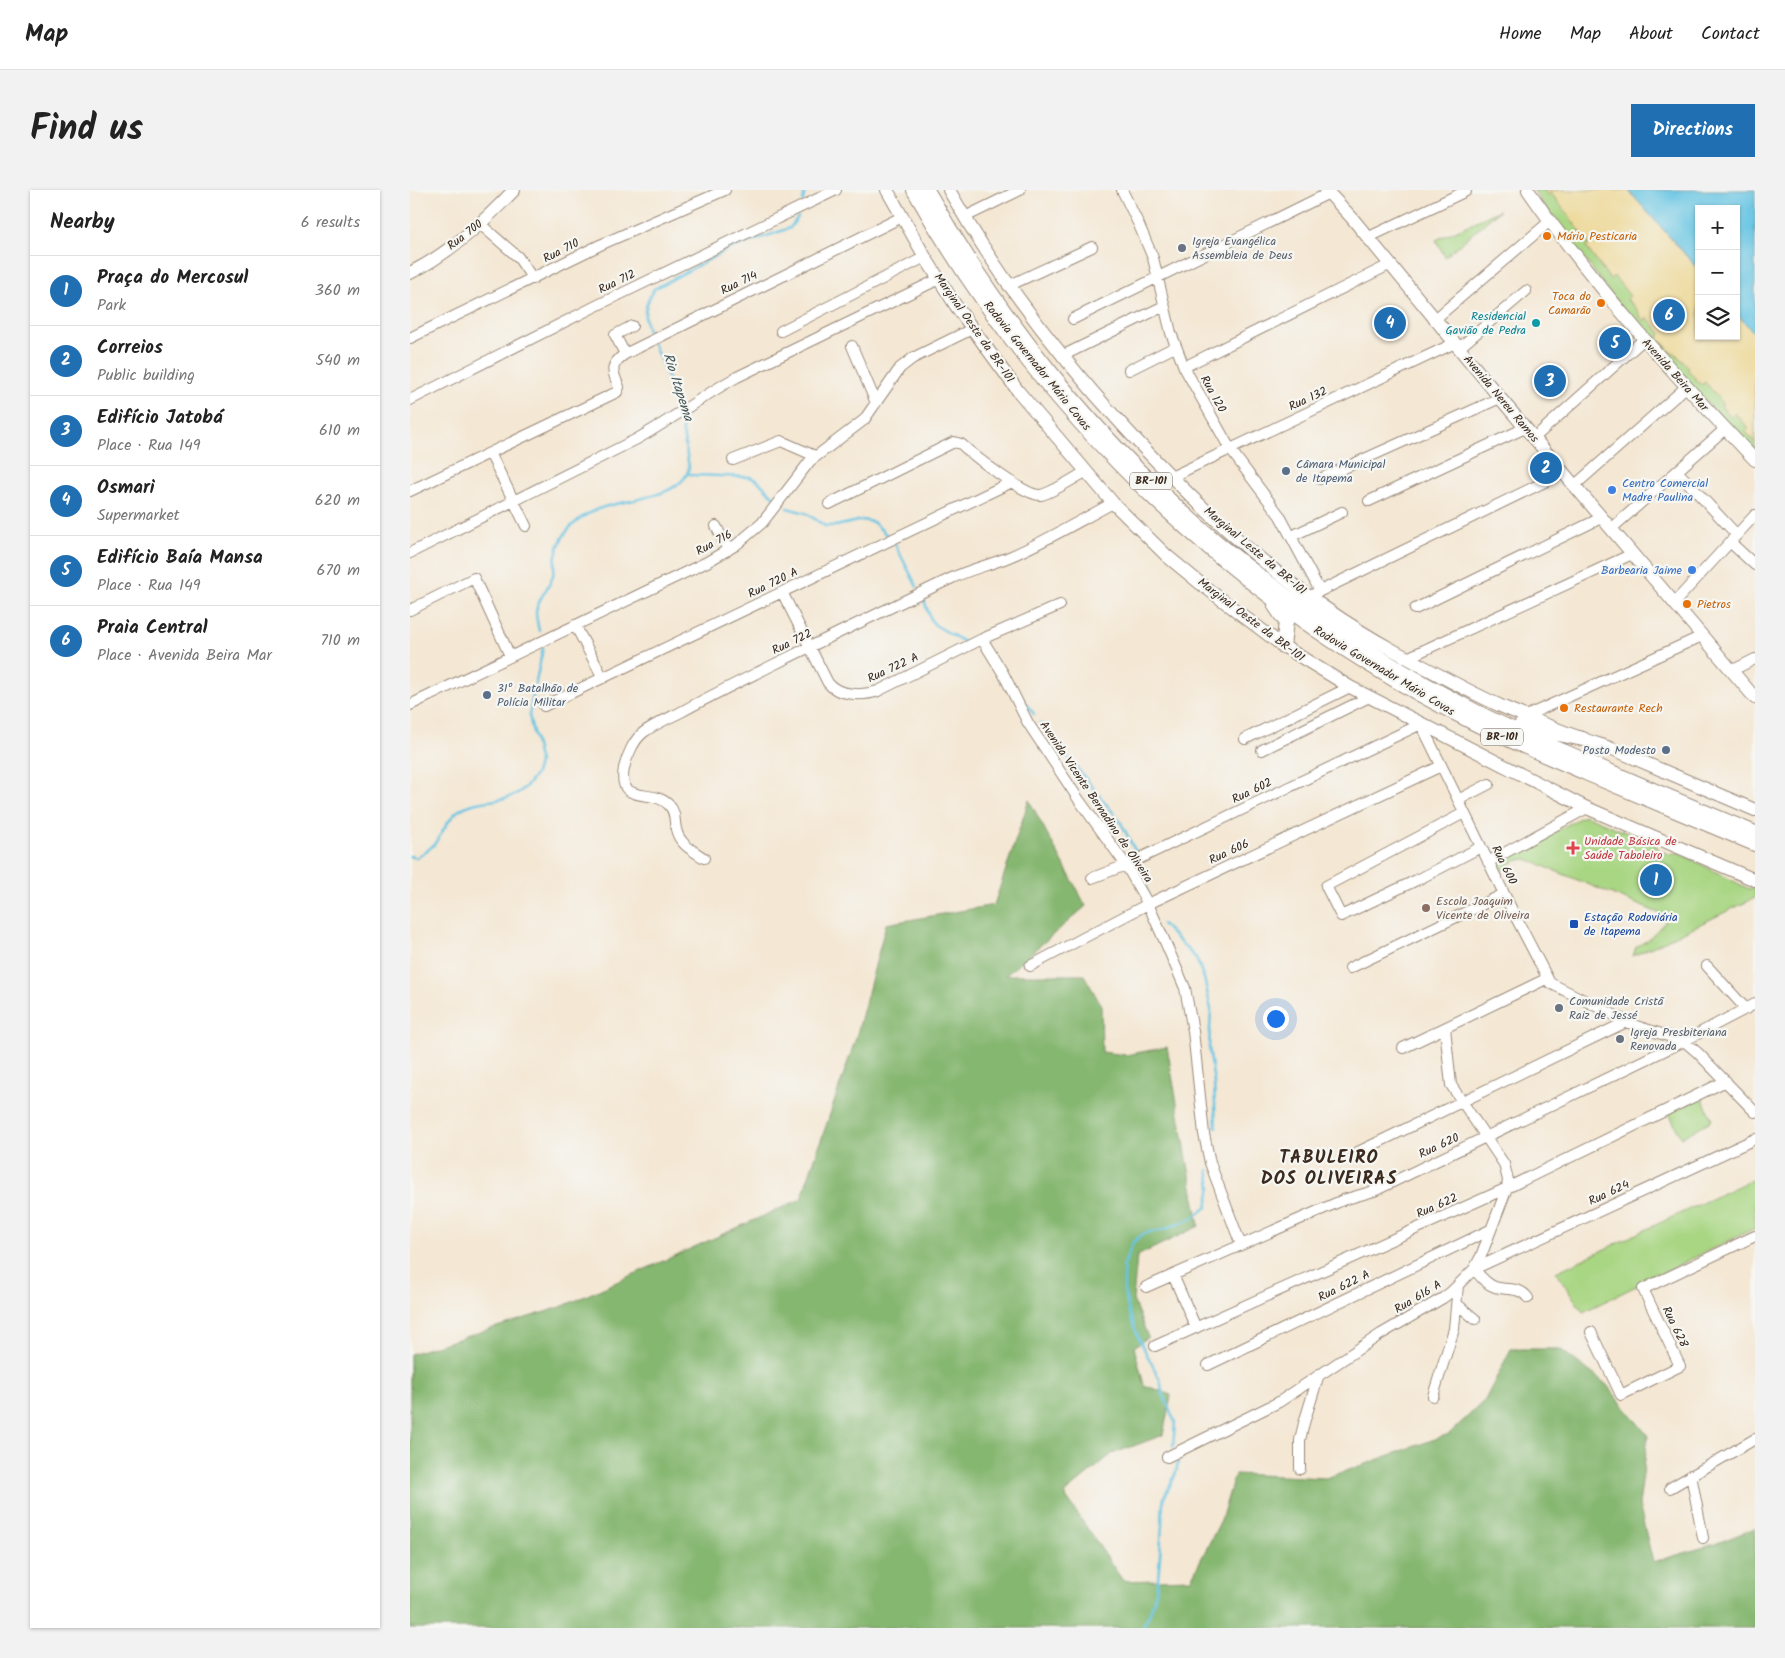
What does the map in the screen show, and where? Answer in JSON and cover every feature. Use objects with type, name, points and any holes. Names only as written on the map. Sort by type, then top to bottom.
[{"type":"highway","name":"Rodovia Governador Mário Covas","points":[[914,190],[942,238],[983,299],[1080,422],[1125,471],[1176,520],[1267,596],[1330,640],[1372,666],[1477,725],[1755,844]]},
{"type":"highway","name":"Rodovia Governador Mário Covas","points":[[927,190],[991,292],[1034,350],[1100,428],[1167,497],[1230,553],[1361,647],[1476,712],[1755,833]]},
{"type":"highway","points":[[1267,596],[1286,622],[1283,646]]},
{"type":"highway","points":[[1448,697],[1488,710],[1529,728],[1583,739]]},
{"type":"main road","name":"Rua 700","points":[[410,273],[430,262],[480,224],[514,190]]},
{"type":"main road","name":"Marginal Oeste da BR-101","points":[[887,190],[939,279],[972,329],[1013,384],[1113,503],[1174,561],[1283,646],[1350,688],[1587,808],[1755,880]]},
{"type":"main road","name":"Marginal Leste da BR-101","points":[[949,190],[1008,286],[1062,356],[1171,477],[1245,546],[1315,594],[1364,633],[1474,693],[1583,739],[1616,750],[1755,810]]},
{"type":"main road","name":"Avenida Beira Mar","points":[[1528,190],[1550,221],[1644,340],[1755,460]]},
{"type":"main road","name":"Avenida Nereu Ramos","points":[[1328,192],[1563,473],[1755,698]]},
{"type":"street","name":"Rua 710","points":[[410,338],[634,229],[725,190]]},
{"type":"street","name":"Rua 712","points":[[410,400],[598,305],[836,190]]},
{"type":"street","points":[[965,217],[1020,190]]},
{"type":"street","name":"Rua 120","points":[[1122,190],[1147,242],[1176,347],[1184,367],[1230,449],[1280,516],[1292,536],[1315,594]]},
{"type":"street","points":[[1367,238],[1466,191]]},
{"type":"street","points":[[1073,319],[1328,192]]},
{"type":"street","name":"Rua 714","points":[[625,354],[902,217]]},
{"type":"street","points":[[1434,320],[1550,221]]},
{"type":"street","points":[[480,224],[518,257],[533,279]]},
{"type":"street","points":[[1008,286],[1092,246]]},
{"type":"street","points":[[781,331],[925,257]]},
{"type":"street","points":[[1184,367],[1389,265]]},
{"type":"street","points":[[410,553],[649,433],[714,389],[744,373],[939,279]]},
{"type":"street","name":"Rua 132","points":[[1171,477],[1457,346],[1526,291]]},
{"type":"street","points":[[1062,356],[1164,306]]},
{"type":"street","points":[[410,491],[619,390],[613,370],[615,362],[625,354],[615,335],[632,326]]},
{"type":"street","name":"Rua 716","points":[[410,705],[728,550],[742,541],[762,523],[802,470],[815,456],[860,424],[896,373],[908,362],[972,329]]},
{"type":"street","points":[[1369,501],[1530,433],[1644,340]]},
{"type":"street","points":[[852,346],[876,403]]},
{"type":"street","points":[[1129,370],[1176,347]]},
{"type":"street","points":[[1574,486],[1686,386]]},
{"type":"street","points":[[1320,479],[1500,398]]},
{"type":"street","points":[[1611,529],[1725,429]]},
{"type":"street","points":[[733,460],[781,440],[815,456]]},
{"type":"street","points":[[829,504],[954,442],[960,444],[1012,482],[1032,494],[1040,495],[1085,472]]},
{"type":"street","points":[[490,453],[526,526]]},
{"type":"street","points":[[1677,471],[1755,565]]},
{"type":"street","points":[[1315,594],[1563,473]]},
{"type":"street","name":"Rua 720 A","points":[[544,706],[1012,482]]},
{"type":"street","name":"Rua 722","points":[[704,858],[680,840],[676,832],[675,817],[666,802],[633,794],[626,789],[624,767],[640,735],[703,700],[810,647],[966,571],[1010,557],[1113,503]]},
{"type":"street","points":[[1292,536],[1342,512]]},
{"type":"street","points":[[1674,603],[1755,515]]},
{"type":"street","points":[[1415,609],[1601,518]]},
{"type":"street","points":[[716,526],[728,550]]},
{"type":"street","points":[[1407,658],[1632,554]]},
{"type":"street","points":[[410,610],[474,578],[510,656]]},
{"type":"street","name":"Rua 722 A","points":[[782,592],[831,687],[838,690],[866,694],[878,691],[982,639],[1060,605]]},
{"type":"street","points":[[575,625],[603,678]]},
{"type":"street","points":[[1526,716],[1702,636]]},
{"type":"street","name":"Avenida Vicente Bernadino de Oliveira","points":[[982,639],[1003,673],[1028,723],[1126,866],[1148,904],[1185,988],[1193,1031],[1204,1134],[1210,1163],[1240,1245]]},
{"type":"street","points":[[1731,671],[1755,659]]},
{"type":"street","points":[[1245,739],[1350,688]]},
{"type":"street","points":[[1262,750],[1369,697]]},
{"type":"street","name":"Rua 602","points":[[1092,878],[1126,866],[1421,724]]},
{"type":"street","name":"Rua 600","points":[[1421,724],[1546,979],[1561,990],[1626,1022],[1645,1030],[1684,1041],[1755,1112]]},
{"type":"street","name":"Rua 606","points":[[1030,966],[1148,904],[1441,766]]},
{"type":"street","points":[[1458,800],[1489,784]]},
{"type":"street","points":[[1488,862],[1587,808]]},
{"type":"street","points":[[1464,813],[1326,886],[1341,916],[1422,878],[1481,847]]},
{"type":"street","points":[[1350,968],[1504,894]]},
{"type":"street","points":[[1707,966],[1751,1007]]},
{"type":"street","points":[[1403,1048],[1546,979]]},
{"type":"street","name":"Rua 620","points":[[1146,1287],[1343,1200],[1374,1191],[1751,1007]]},
{"type":"street","points":[[1354,1154],[1626,1022]]},
{"type":"street","name":"Rua 616 A","points":[[1167,1457],[1279,1402],[1380,1334],[1443,1298],[1474,1269],[1481,1256],[1507,1188],[1508,1180],[1504,1164],[1464,1101],[1454,1090],[1450,1080],[1445,1028]]},
{"type":"street","name":"Rua 622","points":[[1155,1346],[1507,1188],[1726,1081]]},
{"type":"street","name":"Rua 624","points":[[1474,1269],[1755,1139]]},
{"type":"street","name":"Rua 622 A","points":[[1208,1365],[1490,1230]]},
{"type":"street","name":"Rua 628","points":[[1590,1332],[1621,1394],[1680,1366],[1643,1289],[1755,1236]]},
{"type":"street","points":[[1474,1269],[1483,1279],[1495,1287],[1520,1291],[1528,1298]]},
{"type":"street","points":[[1173,1275],[1196,1328]]},
{"type":"street","points":[[1433,1396],[1454,1329],[1458,1285]]},
{"type":"street","points":[[1457,1304],[1475,1319]]},
{"type":"street","points":[[1300,1469],[1300,1440],[1320,1374]]},
{"type":"street","points":[[1670,1488],[1755,1439]]},
{"type":"street","points":[[1691,1475],[1703,1538]]},
{"type":"green space","points":[[1533,190],[1544,190],[1547,195],[1551,192],[1591,244],[1587,248],[1610,279],[1614,276],[1631,297],[1627,300],[1637,309],[1643,321],[1648,317],[1661,334],[1658,338],[1689,368],[1701,385],[1705,381],[1724,403],[1721,406],[1731,417],[1735,413],[1749,429],[1746,432],[1755,442],[1755,454],[1628,317]]},
{"type":"green space","points":[[1500,210],[1445,257],[1436,240]]},
{"type":"green space","points":[[1029,800],[1086,906],[1006,975],[1084,975],[1101,1005],[1102,1052],[1126,1055],[1167,1047],[1199,1226],[1137,1256],[1133,1300],[1148,1337],[1134,1347],[1144,1385],[1171,1395],[1163,1435],[1112,1454],[1064,1494],[1123,1581],[1191,1579],[1221,1520],[1235,1474],[1326,1478],[1449,1434],[1485,1400],[1511,1349],[1560,1349],[1606,1384],[1648,1436],[1639,1505],[1653,1562],[1715,1544],[1755,1528],[1755,1628],[410,1628],[410,1354],[561,1307],[801,1199],[856,1038],[886,924],[994,905]]},
{"type":"green space","points":[[1585,815],[1656,845],[1659,850],[1671,855],[1677,852],[1749,889],[1755,887],[1755,898],[1633,956],[1636,947],[1648,940],[1665,922],[1661,914],[1526,859],[1518,860],[1499,874],[1495,865]]},
{"type":"green space","points":[[1702,1097],[1712,1120],[1681,1138],[1669,1113]]},
{"type":"green space","points":[[1755,1178],[1755,1228],[1583,1312],[1556,1272]]},
{"type":"sand","points":[[1544,190],[1628,190],[1695,265],[1695,340],[1740,340],[1740,317],[1755,334],[1755,442],[1746,432],[1749,429],[1735,413],[1731,417],[1721,406],[1723,403],[1705,382],[1701,385],[1688,370],[1689,368],[1658,338],[1661,334],[1648,318],[1643,321],[1637,309],[1627,299],[1630,296],[1614,276],[1610,279],[1586,247],[1590,244],[1551,193],[1547,195]]},
{"type":"water","points":[[1628,190],[1755,190],[1755,334],[1740,317],[1740,205],[1695,205],[1695,265]]},
{"type":"waterway","name":"Rio Itapema","points":[[803,201],[805,190]]},
{"type":"waterway","name":"Rio Itapema","points":[[651,338],[646,325],[645,313],[654,289],[729,249],[790,228],[798,217]]},
{"type":"waterway","name":"Rio Itapema","points":[[653,343],[667,376],[678,410]]},
{"type":"waterway","name":"Rio Itapema","points":[[539,631],[536,614],[537,607],[554,573],[558,546],[571,526],[600,508],[667,491],[685,477],[689,467],[680,416]]},
{"type":"waterway","points":[[688,473],[692,475],[750,477],[757,480],[776,499]]},
{"type":"waterway","points":[[787,508],[806,513],[825,526],[836,526],[862,520],[873,522],[887,535]]},
{"type":"waterway","points":[[895,544],[917,587]]},
{"type":"waterway","points":[[924,600],[931,620],[935,625],[966,643]]},
{"type":"waterway","name":"Rio Itapema","points":[[410,856],[417,858],[431,847],[458,811],[475,803],[512,796],[521,791],[534,778],[538,769],[539,759],[529,715],[543,648]]},
{"type":"waterway","points":[[980,652],[990,661]]},
{"type":"waterway","points":[[1019,695],[1034,714]]},
{"type":"waterway","points":[[1040,723],[1120,821],[1137,854]]},
{"type":"waterway","points":[[1142,867],[1148,896]]},
{"type":"waterway","points":[[1162,924],[1196,958],[1204,978],[1211,1009],[1209,1047],[1214,1083],[1216,1127]]},
{"type":"waterway","points":[[1173,1447],[1175,1422],[1163,1394],[1160,1380],[1138,1337],[1129,1312],[1124,1291],[1124,1265],[1133,1242],[1145,1233],[1163,1230],[1193,1218],[1207,1207],[1211,1187],[1208,1170]]},
{"type":"waterway","points":[[1142,1628],[1148,1617],[1156,1592],[1162,1508],[1178,1462]]},
{"type":"place","name":"Mário Pesticaria","points":[[1547,236]]},
{"type":"place","name":"Igreja Evangélica Assembleia de Deus","points":[[1182,248]]},
{"type":"place","name":"Toca do Camarão","points":[[1601,303]]},
{"type":"place","name":"Praia Central","points":[[1669,315]]},
{"type":"place","name":"Osmari","points":[[1390,323]]},
{"type":"place","name":"Residencial Gavião de Pedra","points":[[1536,323]]},
{"type":"place","name":"Edifício Baía Mansa","points":[[1615,343]]},
{"type":"place","name":"Edifício Jatobá","points":[[1550,381]]},
{"type":"place","name":"Correios","points":[[1546,468]]},
{"type":"place","name":"Câmara Municipal de Itapema","points":[[1286,471]]},
{"type":"place","name":"Centro Comercial Madre Paulina","points":[[1612,490]]},
{"type":"place","name":"Barbearia Jaime","points":[[1692,570]]},
{"type":"place","name":"Pietros","points":[[1687,604]]},
{"type":"place","name":"31º Batalhão de Polícia Militar","points":[[487,695]]},
{"type":"place","name":"Restaurante Rech","points":[[1564,708]]},
{"type":"place","name":"Posto Modesto","points":[[1666,750]]},
{"type":"place","name":"Unidade Básica de Saúde Taboleiro","points":[[1573,848]]},
{"type":"place","name":"Praça do Mercosul","points":[[1656,880]]},
{"type":"place","name":"Escola Joaquim Vicente de Oliveira","points":[[1426,908]]},
{"type":"place","name":"Estação Rodoviária de Itapema","points":[[1574,924]]},
{"type":"place","name":"Comunidade Cristã Raiz de Jessé","points":[[1559,1008]]},
{"type":"place","name":"Igreja Presbiteriana Renovada","points":[[1620,1039]]},
{"type":"district","name":"TABULEIRO DOS OLIVEIRAS","points":[[1329,1168]]}]
